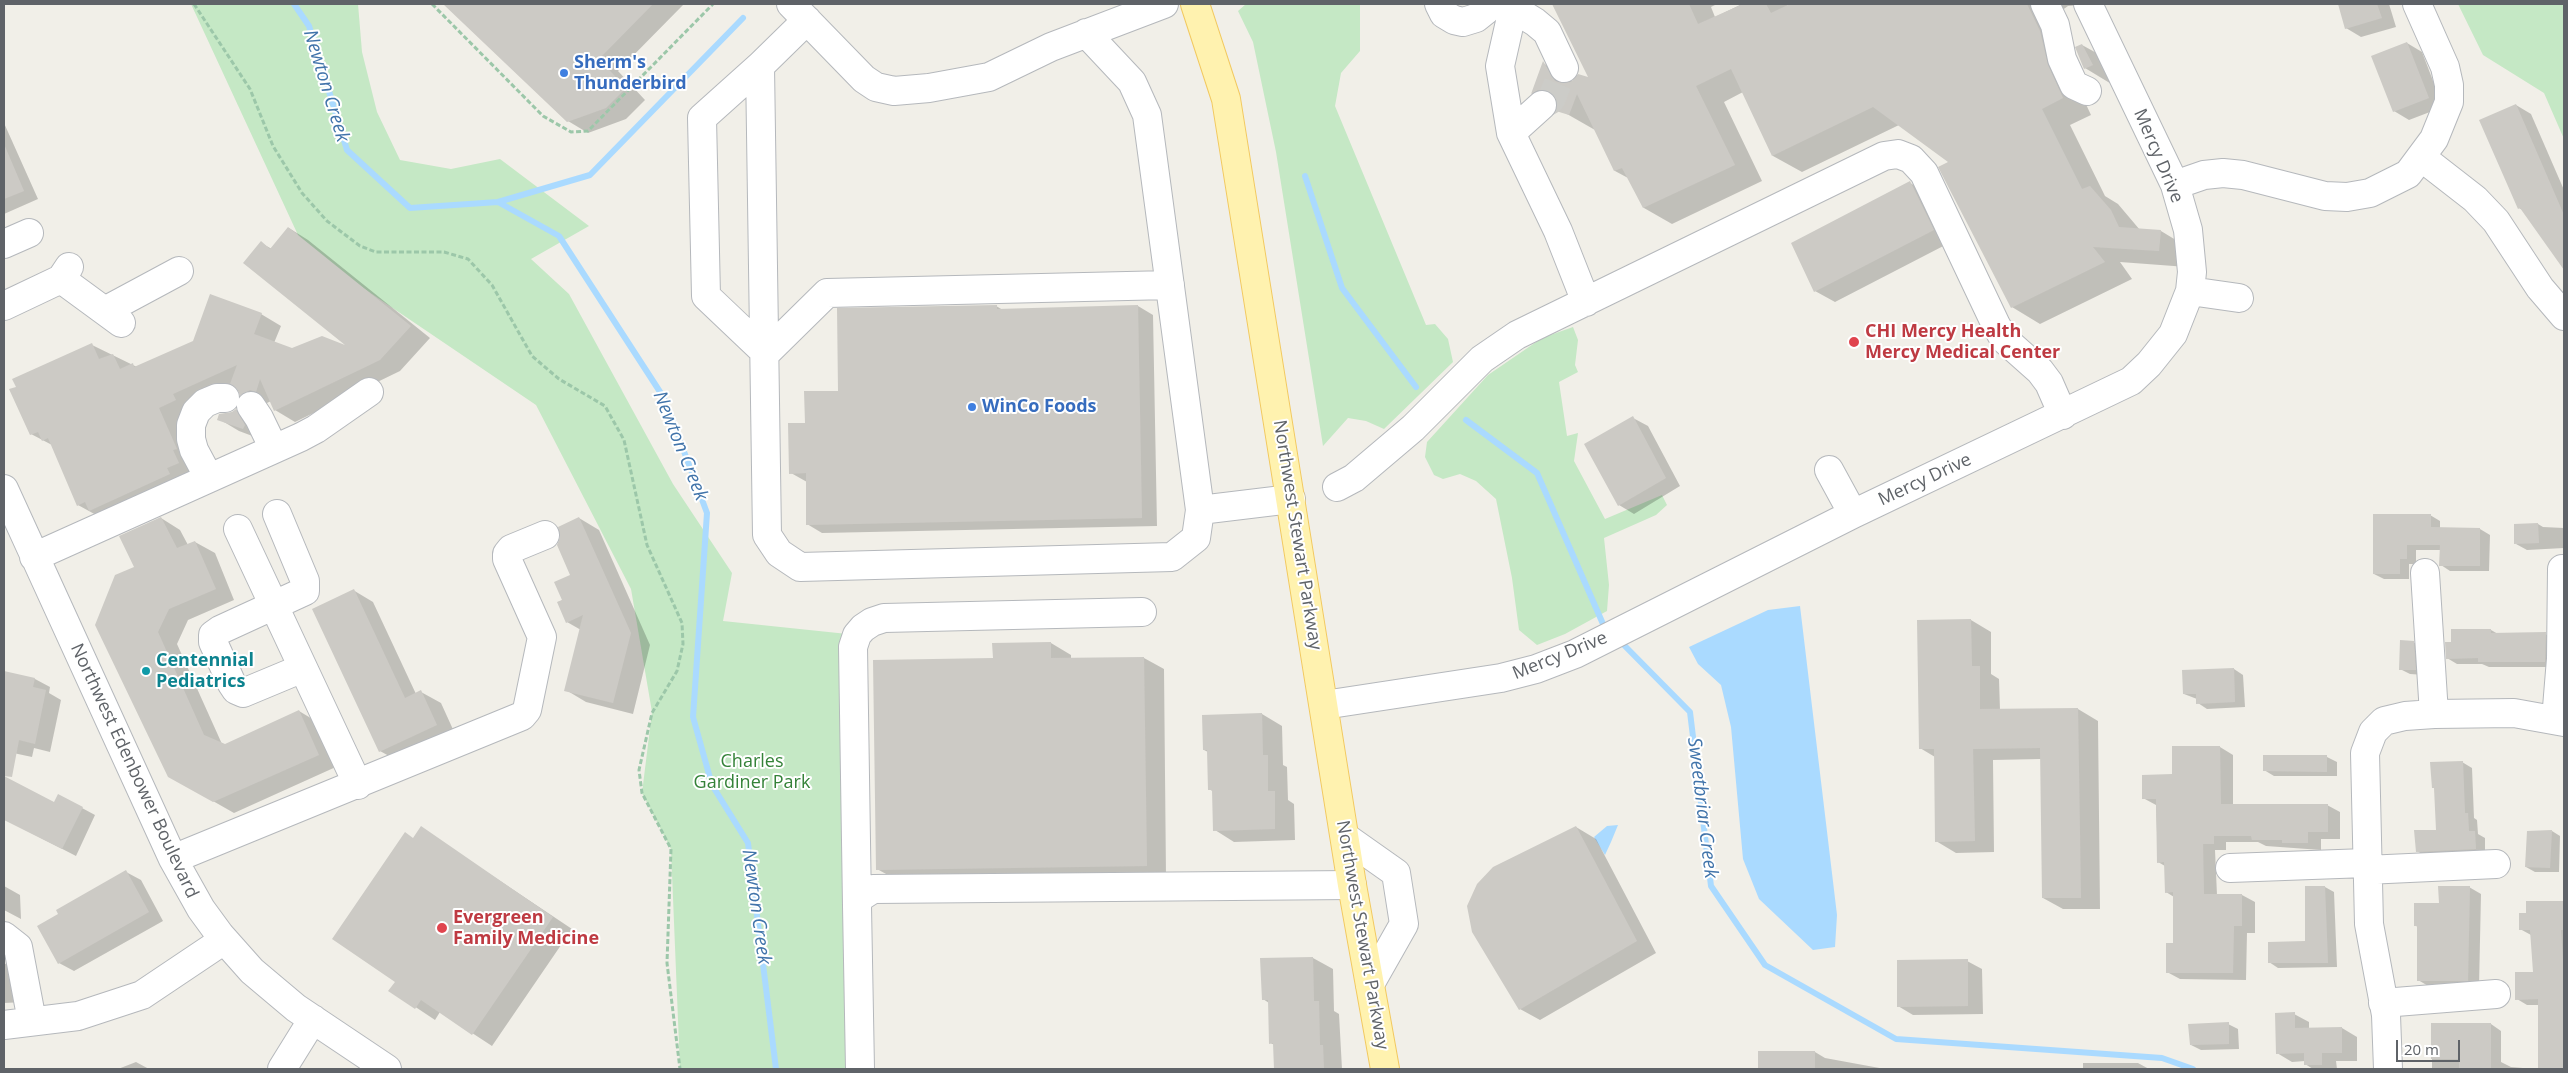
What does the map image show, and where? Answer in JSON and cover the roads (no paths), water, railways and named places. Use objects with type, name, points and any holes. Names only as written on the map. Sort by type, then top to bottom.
[{"type":"main road","name":"Northwest Stewart Parkway","points":[[1195,4],[1226,99],[1344,837],[1385,1069]]},
{"type":"street","points":[[766,354],[706,296],[702,118],[760,66],[799,12],[864,79],[876,88],[894,91],[929,88],[989,77],[1051,47],[1164,4]]},
{"type":"street","points":[[1439,4],[1444,14],[1454,20],[1463,22],[1476,18],[1486,10],[1502,5],[1536,22],[1547,32],[1564,68]]},
{"type":"street","points":[[2045,4],[2055,26],[2062,59],[2074,85],[2087,91]]},
{"type":"street","name":"Mercy Drive","points":[[1324,706],[1501,678],[1552,663],[1615,634],[1852,514],[2064,415],[2131,381],[2149,364],[2173,334],[2190,291],[2192,272],[2189,237],[2174,185],[2088,4]]},
{"type":"street","points":[[2174,185],[2204,175],[2224,173],[2243,175],[2325,196],[2347,197],[2370,193],[2408,174],[2434,139],[2449,102],[2449,84],[2439,51],[2417,4]]},
{"type":"street","points":[[1502,5],[1501,84],[1511,133],[1558,230],[1586,302]]},
{"type":"street","points":[[760,66],[766,354],[767,535],[779,553],[800,567],[1172,557],[1196,538],[1200,510],[1147,115],[1132,82],[1086,33]]},
{"type":"street","points":[[1511,133],[1542,105]]},
{"type":"street","points":[[1337,487],[1354,478],[1413,428],[1482,359],[1518,335],[1875,160],[1898,154],[1911,159],[1924,173],[2004,339],[2040,371],[2049,383],[2064,415]]},
{"type":"street","points":[[2421,157],[2469,194],[2496,221],[2540,288],[2564,316]]},
{"type":"street","points":[[4,244],[29,233]]},
{"type":"street","points":[[4,306],[65,273],[114,318],[112,307],[179,271]]},
{"type":"street","points":[[766,354],[828,293],[1170,286]]},
{"type":"street","points":[[2190,291],[2239,298]]},
{"type":"street","points":[[34,557],[316,429],[369,392]]},
{"type":"street","points":[[209,478],[194,450],[191,439],[191,426],[196,412],[205,403],[217,398],[225,398]]},
{"type":"street","points":[[251,406],[274,449]]},
{"type":"street","points":[[1829,470],[1852,514]]},
{"type":"street","name":"Northwest Edenbower Boulevard","points":[[4,489],[173,859],[201,910],[224,940],[252,971],[313,1020],[387,1069]]},
{"type":"street","points":[[1200,510],[1291,499]]},
{"type":"street","points":[[277,514],[305,581],[305,591],[213,635],[213,642],[232,684],[236,690],[243,693],[248,693],[303,668]]},
{"type":"street","points":[[238,529],[358,785]]},
{"type":"street","points":[[173,859],[358,785],[522,716],[527,710],[542,637],[507,559],[511,549],[545,536]]},
{"type":"street","points":[[2388,1069],[2389,1046],[2369,924],[2366,866],[2365,753],[2372,732],[2384,720],[2434,714],[2514,713],[2560,721],[2562,569]]},
{"type":"street","points":[[2425,573],[2434,714]]},
{"type":"street","points":[[860,1069],[853,647],[857,636],[863,628],[872,622],[884,618],[1142,612]]},
{"type":"street","points":[[1344,837],[1396,874],[1402,907],[1404,924],[1370,984]]},
{"type":"street","points":[[2230,868],[2496,864]]},
{"type":"street","points":[[857,906],[859,898],[866,892],[890,888],[1352,885]]},
{"type":"street","points":[[4,936],[18,947],[20,952],[32,1021]]},
{"type":"street","points":[[4,1025],[78,1016],[142,995],[224,940]]},
{"type":"street","points":[[2383,1003],[2496,994]]},
{"type":"street","points":[[285,1065],[313,1020]]},
{"type":"water","points":[[1800,606],[1837,915],[1835,947],[1813,950],[1759,899],[1743,859],[1731,727],[1721,685],[1698,664],[1689,647],[1768,610]]},
{"type":"water","points":[[1618,825],[1605,855],[1594,837],[1607,826]]},
{"type":"waterway","name":"Newton Creek","points":[[294,4],[309,26],[347,150],[410,208],[498,202],[559,236],[664,398],[707,513],[693,717],[712,785],[748,843],[776,1069]]},
{"type":"waterway","name":"Sweetbriar Creek","points":[[498,202],[590,175],[743,18]]},
{"type":"waterway","name":"Sweetbriar Creek","points":[[1305,176],[1342,288],[1416,387]]},
{"type":"waterway","name":"Sweetbriar Creek","points":[[1466,420],[1537,473],[1603,624],[1609,630]]},
{"type":"waterway","name":"Sweetbriar Creek","points":[[1618,639],[1690,712],[1711,886],[1765,965],[1896,1039],[2162,1058],[2193,1069]]},
{"type":"tunnel","points":[[1542,105],[1551,100],[1564,68]]},
{"type":"place","name":"Sherm's Thunderbird","points":[[564,73]]},
{"type":"place","name":"CHI Mercy Health Mercy Medical Center","points":[[1854,342]]},
{"type":"place","name":"WinCo Foods","points":[[972,407]]},
{"type":"place","name":"Centennial Pediatrics","points":[[146,671]]},
{"type":"place","name":"Evergreen Family Medicine","points":[[442,928]]},
{"type":"park label","name":"Charles Gardiner Park","points":[[752,772]]}]
